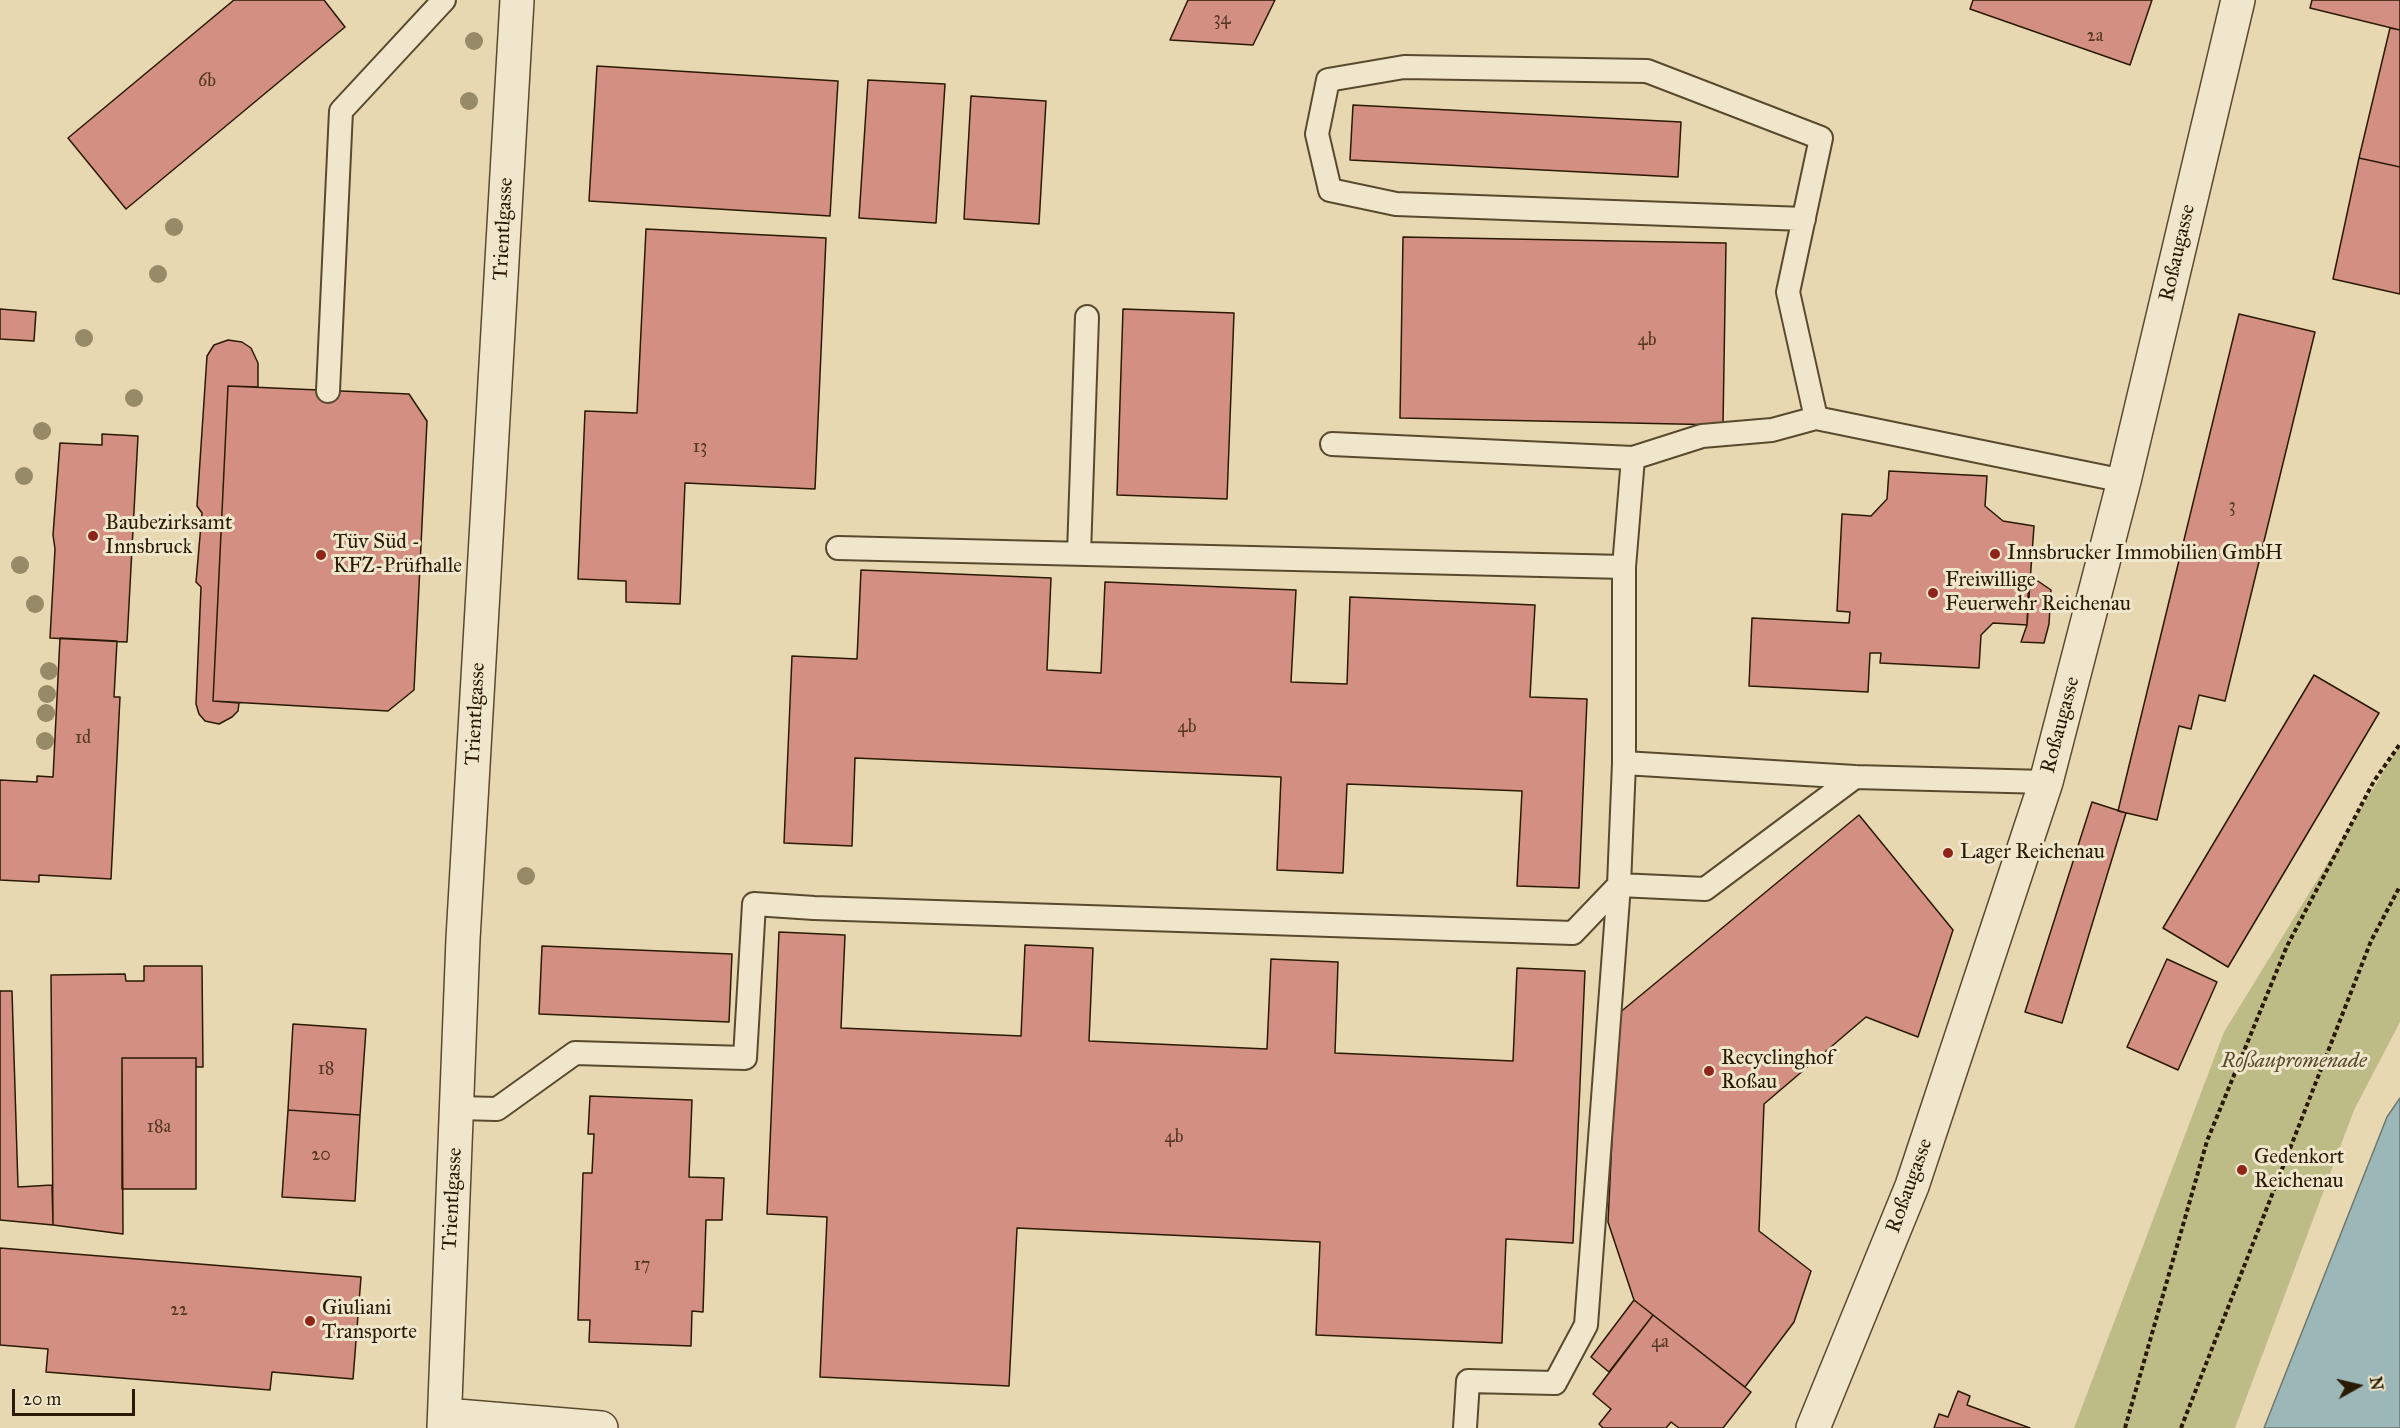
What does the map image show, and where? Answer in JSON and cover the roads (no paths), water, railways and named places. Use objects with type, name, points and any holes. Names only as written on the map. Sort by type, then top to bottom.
[{"type":"street","name":"Trientlgasse","points":[[444,1421],[463,939],[517,0]]},
{"type":"street","name":"Roßaugasse","points":[[1814,1428],[1912,1186],[2046,782],[2124,481],[2238,0]]},
{"type":"street","points":[[444,1421],[601,1428]]},
{"type":"lane","points":[[328,391],[341,111],[444,0]]},
{"type":"lane","points":[[1804,219],[1396,204],[1330,190],[1317,134],[1328,80],[1404,68],[1647,71],[1821,138],[1804,219],[1788,292],[1816,418]]},
{"type":"lane","points":[[1079,554],[1087,317]]},
{"type":"lane","points":[[1332,444],[1633,458],[1702,436],[1772,430],[1816,418],[2124,481]]},
{"type":"lane","points":[[1465,1422],[1468,1381],[1555,1383],[1586,1325],[1619,885],[1624,763],[1624,567],[1633,458]]},
{"type":"lane","points":[[838,548],[1624,567]]},
{"type":"lane","points":[[1624,763],[1855,777],[2046,782]]},
{"type":"lane","points":[[458,1108],[497,1109],[576,1053],[746,1058],[754,904],[814,908],[1573,933],[1619,885],[1705,889],[1855,777]]},
{"type":"water","points":[[2400,1098],[2400,1428],[2264,1428],[2387,1117]]},
{"type":"place","name":"Baubezirksamt Innsbruck","points":[[93,536]]},
{"type":"place","name":"Innsbrucker Immobilien GmbH","points":[[1995,554]]},
{"type":"place","name":"Tüv Süd - KFZ-Prüfhalle","points":[[321,555]]},
{"type":"place","name":"Freiwillige Feuerwehr Reichenau","points":[[1933,593]]},
{"type":"place","name":"Lager Reichenau","points":[[1948,853]]},
{"type":"place","name":"Recyclinghof Roßau","points":[[1709,1071]]},
{"type":"place","name":"Gedenkort Reichenau","points":[[2242,1170]]},
{"type":"place","name":"Giuliani Transporte","points":[[310,1321]]},
{"type":"park label","name":"Roßaupromenade","points":[[2294,1062]]}]
